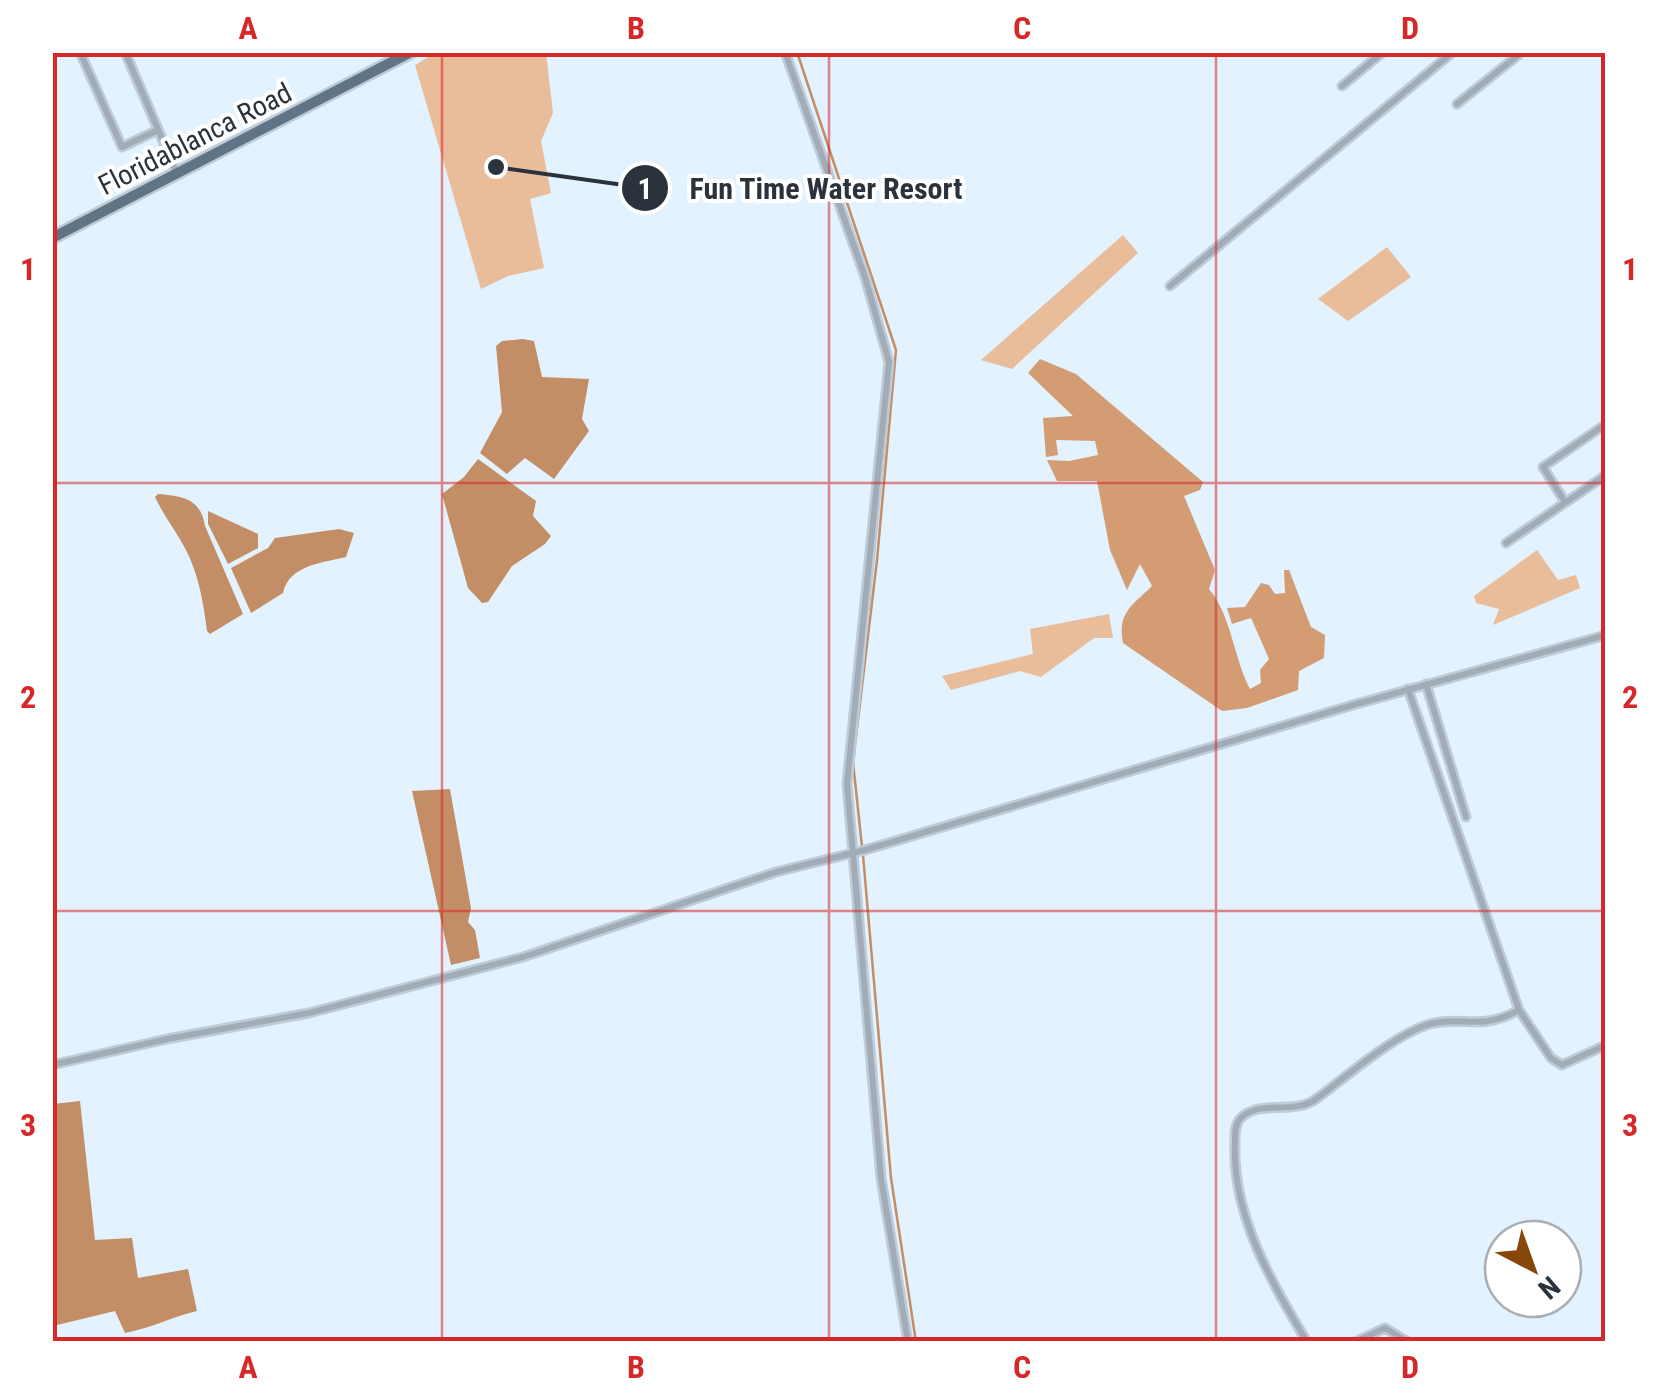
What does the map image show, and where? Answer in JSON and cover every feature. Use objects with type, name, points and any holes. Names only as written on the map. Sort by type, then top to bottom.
[{"type":"main road","name":"Floridablanca Road","points":[[52,238],[411,52]]},
{"type":"street","points":[[80,52],[122,147],[158,130]]},
{"type":"street","points":[[125,52],[177,174]]},
{"type":"street","points":[[785,52],[864,277],[889,362],[848,764],[859,852],[881,1178],[908,1342]]},
{"type":"street","points":[[1342,86],[1383,52]]},
{"type":"street","points":[[1170,286],[1453,52]]},
{"type":"street","points":[[1457,104],[1522,52]]},
{"type":"street","points":[[1565,502],[1543,467],[1606,424]]},
{"type":"street","points":[[1506,544],[1606,475]]},
{"type":"street","points":[[52,1065],[309,1013],[523,957],[714,891],[1606,634]]},
{"type":"street","points":[[1426,684],[1466,818]]},
{"type":"street","points":[[1408,689],[1519,1010],[1551,1058],[1562,1065],[1606,1045]]},
{"type":"street","points":[[1308,1342],[1272,1282],[1256,1243],[1235,1168],[1237,1122],[1254,1111],[1293,1109],[1310,1103],[1420,1028],[1442,1022],[1493,1022],[1519,1010]]},
{"type":"street","points":[[1355,1342],[1385,1328],[1408,1342]]},
{"type":"shaded area","points":[[435,53],[546,53],[553,113],[541,141],[551,193],[530,199],[544,268],[508,276],[481,289],[415,65]]},
{"type":"shaded area","points":[[1123,235],[1138,253],[1012,369],[981,360]]},
{"type":"shaded area","points":[[1387,247],[1411,277],[1348,321],[1318,299]]},
{"type":"shaded area","points":[[502,341],[534,341],[542,377],[589,379],[582,419],[589,431],[554,479],[525,458],[507,474],[480,453],[502,412],[496,346]]},
{"type":"shaded area","points":[[1040,359],[1076,374],[1203,482],[1200,490],[1184,496],[1215,570],[1209,589],[1228,624],[1250,689],[1261,683],[1260,670],[1269,659],[1251,618],[1232,624],[1227,608],[1245,607],[1261,583],[1269,585],[1275,594],[1285,593],[1284,570],[1289,570],[1311,627],[1325,635],[1324,658],[1299,671],[1298,690],[1247,708],[1222,711],[1123,643],[1125,616],[1152,586],[1140,564],[1127,590],[1110,550],[1097,481],[1057,481],[1047,460],[1069,461],[1098,455],[1095,441],[1056,440],[1058,455],[1046,457],[1043,418],[1073,416],[1028,373]]},
{"type":"shaded area","points":[[478,459],[536,501],[533,516],[551,536],[512,566],[488,602],[482,603],[468,588],[442,494],[464,477]]},
{"type":"shaded area","points":[[158,494],[183,498],[199,510],[243,614],[210,634],[194,569],[155,497]]},
{"type":"shaded area","points":[[208,511],[258,534],[258,548],[228,564],[208,524]]},
{"type":"shaded area","points":[[339,529],[354,533],[346,557],[299,571],[283,593],[251,613],[231,568],[268,548],[275,538]]},
{"type":"shaded area","points":[[1537,550],[1558,580],[1576,575],[1580,588],[1493,625],[1499,609],[1476,603],[1474,596]]},
{"type":"shaded area","points":[[1109,614],[1113,638],[1094,638],[1041,677],[1020,671],[951,690],[942,676],[1033,654],[1030,629]]},
{"type":"shaded area","points":[[450,789],[471,908],[468,922],[475,930],[480,958],[451,965],[412,791]]},
{"type":"shaded area","points":[[80,1101],[95,1240],[132,1238],[138,1278],[188,1269],[197,1311],[125,1333],[115,1311],[53,1326],[53,1104]]},
{"type":"waterway","points":[[797,52],[896,350],[853,762],[862,847]]},
{"type":"waterway","points":[[863,855],[891,1178],[916,1342]]},
{"type":"place","name":"Fun Time Water Resort","points":[[496,167]]}]
